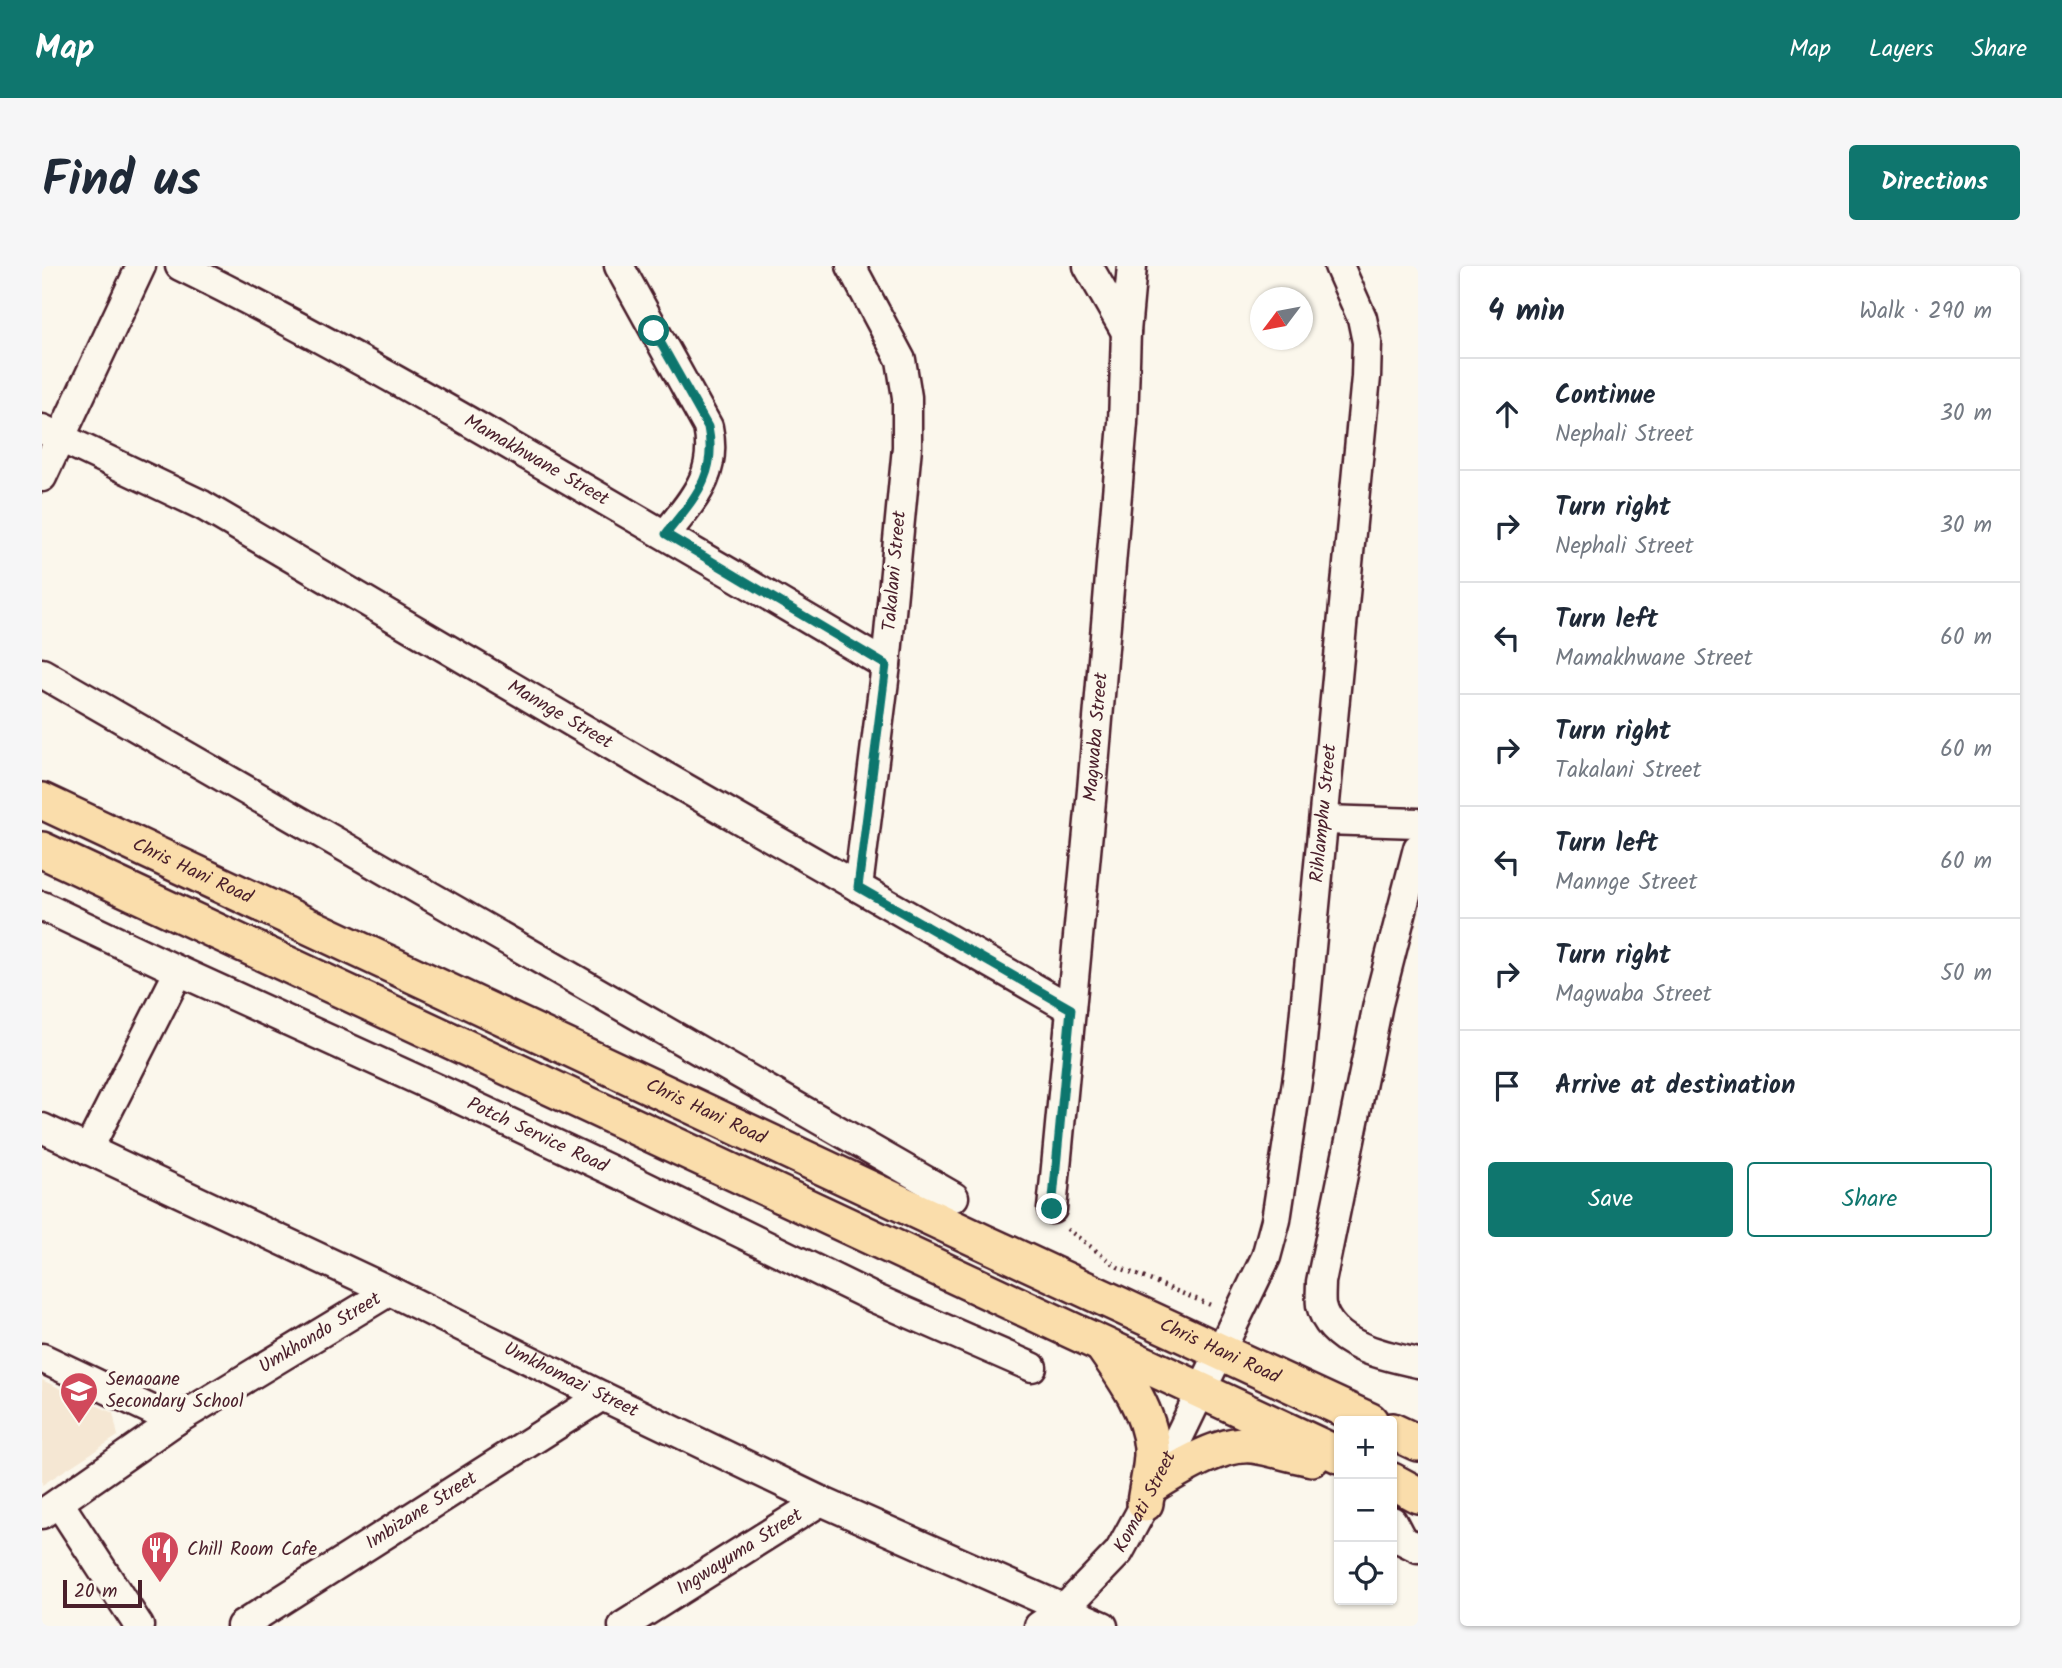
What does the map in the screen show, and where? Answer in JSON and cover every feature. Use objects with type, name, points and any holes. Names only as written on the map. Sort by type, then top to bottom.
[{"type":"main road","name":"Chris Hani Road","points":[[42,801],[1359,1416]]},
{"type":"main road","points":[[42,850],[1334,1453]]},
{"type":"main road","points":[[1102,1344],[1123,1375],[1142,1411],[1152,1449],[1151,1492]]},
{"type":"main road","points":[[1397,1433],[1418,1443]]},
{"type":"main road","points":[[1151,1492],[1190,1461],[1220,1450],[1250,1445],[1334,1462]]},
{"type":"street","points":[[42,477],[51,433],[141,266]]},
{"type":"street","name":"Mamakhwane Street","points":[[180,266],[384,373],[666,534],[886,665]]},
{"type":"street","points":[[619,266],[708,427],[711,441],[712,453],[700,490],[666,534]]},
{"type":"street","name":"Takalani Street","points":[[851,266],[901,360],[907,397],[906,447],[886,665],[858,887]]},
{"type":"street","points":[[1088,266],[1126,332]]},
{"type":"street","name":"Magwaba Street","points":[[1052,1209],[1092,790],[1122,436],[1126,332],[1132,266]]},
{"type":"street","name":"Rihlamphu Street","points":[[1220,1352],[1266,1257],[1276,1220],[1300,1062],[1366,377],[1367,342],[1362,318],[1339,266]]},
{"type":"street","name":"Mannge Street","points":[[51,433],[202,505],[664,776],[1071,1009]]},
{"type":"street","points":[[42,673],[954,1197]]},
{"type":"street","points":[[1324,820],[1418,822]]},
{"type":"street","points":[[1416,863],[1378,1004],[1321,1282],[1321,1304],[1331,1325],[1357,1345],[1418,1363]]},
{"type":"street","name":"Potch Service Road","points":[[42,906],[596,1163],[874,1298],[1032,1367]]},
{"type":"street","points":[[88,1150],[179,971]]},
{"type":"street","name":"Umkhomazi Street","points":[[42,1128],[390,1291],[821,1501],[1104,1626]]},
{"type":"street","name":"Umkhondo Street","points":[[50,1508],[175,1421],[390,1291]]},
{"type":"street","name":"Komati Street","points":[[1039,1626],[1065,1608],[1118,1552],[1151,1492],[1220,1352]]},
{"type":"street","points":[[42,1358],[175,1421]]},
{"type":"street","name":"Imbizane Street","points":[[241,1626],[602,1396]]},
{"type":"street","name":"Ingwayuma Street","points":[[623,1626],[821,1501]]},
{"type":"street","points":[[50,1508],[139,1626]]},
{"type":"street","points":[[1397,1530],[1402,1540],[1418,1548]]},
{"type":"path","points":[[1052,1209],[1063,1226],[1118,1267],[1238,1315]]},
{"type":"shaded area","name":"Senaoane Secondary School","points":[[42,1380],[113,1413],[118,1436],[42,1485]]},
{"type":"place","name":"Senaoane Secondary School","points":[[79,1425]]},
{"type":"place","name":"Chill Room Cafe","points":[[160,1584]]},
{"type":"route","points":[[654,331],[708,427],[712,453],[700,490],[666,534],[886,665],[858,887],[1071,1009],[1052,1209]]}]
